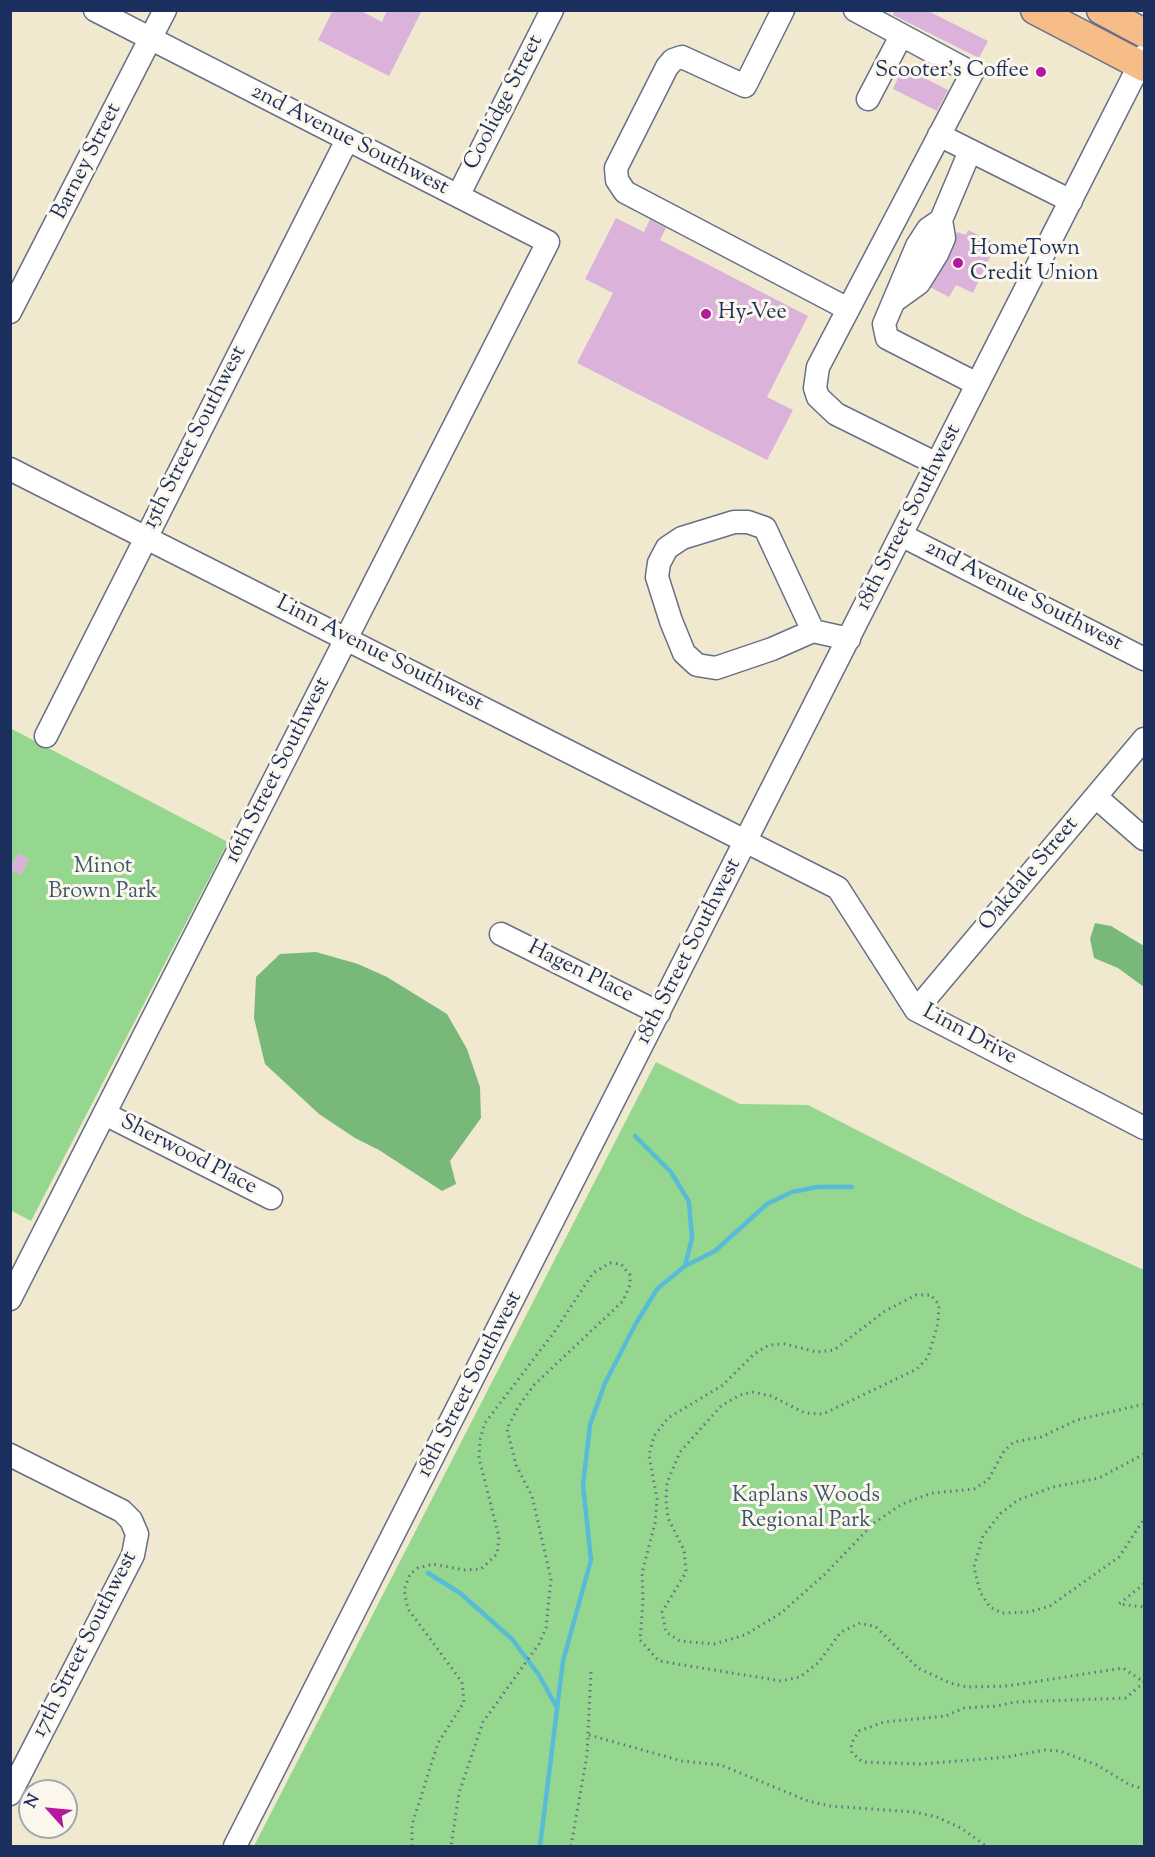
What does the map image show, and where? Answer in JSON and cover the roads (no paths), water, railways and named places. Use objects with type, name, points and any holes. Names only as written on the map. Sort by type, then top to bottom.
[{"type":"main road","points":[[1035,10],[1143,62]]},
{"type":"main road","points":[[1101,10],[1144,33]]},
{"type":"street","name":"2nd Avenue Southwest","points":[[94,10],[548,242]]},
{"type":"street","name":"Barney Street","points":[[10,312],[165,10]]},
{"type":"street","name":"Coolidge Street","points":[[458,196],[552,10]]},
{"type":"street","points":[[783,10],[745,86],[682,57],[673,60],[667,67],[616,168],[617,180],[625,192],[848,309]]},
{"type":"street","points":[[857,11],[972,73],[818,368],[815,378],[818,397],[836,414],[937,464]]},
{"type":"street","points":[[868,99],[901,36]]},
{"type":"street","name":"18th Street Southwest","points":[[236,1846],[977,384],[1143,62]]},
{"type":"street","points":[[939,135],[1071,201]]},
{"type":"street","name":"15th Street Southwest","points":[[46,736],[347,140]]},
{"type":"street","points":[[970,151],[941,220],[944,238],[937,254],[919,283],[894,301],[884,324],[887,338],[977,384]]},
{"type":"street","name":"16th Street Southwest","points":[[10,1299],[548,242]]},
{"type":"street","name":"Linn Avenue Southwest","points":[[10,469],[747,840]]},
{"type":"street","points":[[813,631],[765,528],[748,522],[734,522],[682,538],[667,548],[659,563],[657,577],[671,621],[684,652],[697,665],[716,668],[772,649],[813,631],[849,639]]},
{"type":"street","name":"2nd Avenue Southwest","points":[[901,535],[1144,658]]},
{"type":"street","name":"Oakdale Street","points":[[916,1010],[1144,739]]},
{"type":"street","points":[[1096,797],[1144,839]]},
{"type":"street","name":"Linn Drive","points":[[747,840],[838,888],[916,1010],[1144,1128]]},
{"type":"street","name":"Hagen Place","points":[[501,934],[659,1013]]},
{"type":"street","name":"Sherwood Place","points":[[105,1114],[272,1198]]},
{"type":"street","name":"17th Street Southwest","points":[[10,1455],[122,1511],[131,1520],[136,1534],[133,1555],[10,1794]]},
{"type":"waterway","points":[[635,1136],[671,1172],[689,1202],[692,1238],[685,1266]]},
{"type":"waterway","points":[[540,1846],[563,1661],[591,1560],[583,1485],[590,1425],[605,1383],[635,1325],[657,1289],[685,1266],[715,1251],[767,1204],[792,1192],[817,1187],[852,1187]]},
{"type":"waterway","points":[[428,1573],[460,1593],[512,1639],[539,1675],[557,1708]]},
{"type":"place","name":"Scooter's Coffee","points":[[1041,72]]},
{"type":"place","name":"HomeTown Credit Union","points":[[958,263]]},
{"type":"place","name":"Hy-Vee","points":[[706,314]]},
{"type":"park label","name":"Minot Brown Park","points":[[103,880]]},
{"type":"park label","name":"Kaplans Woods Regional Park","points":[[806,1510]]}]
